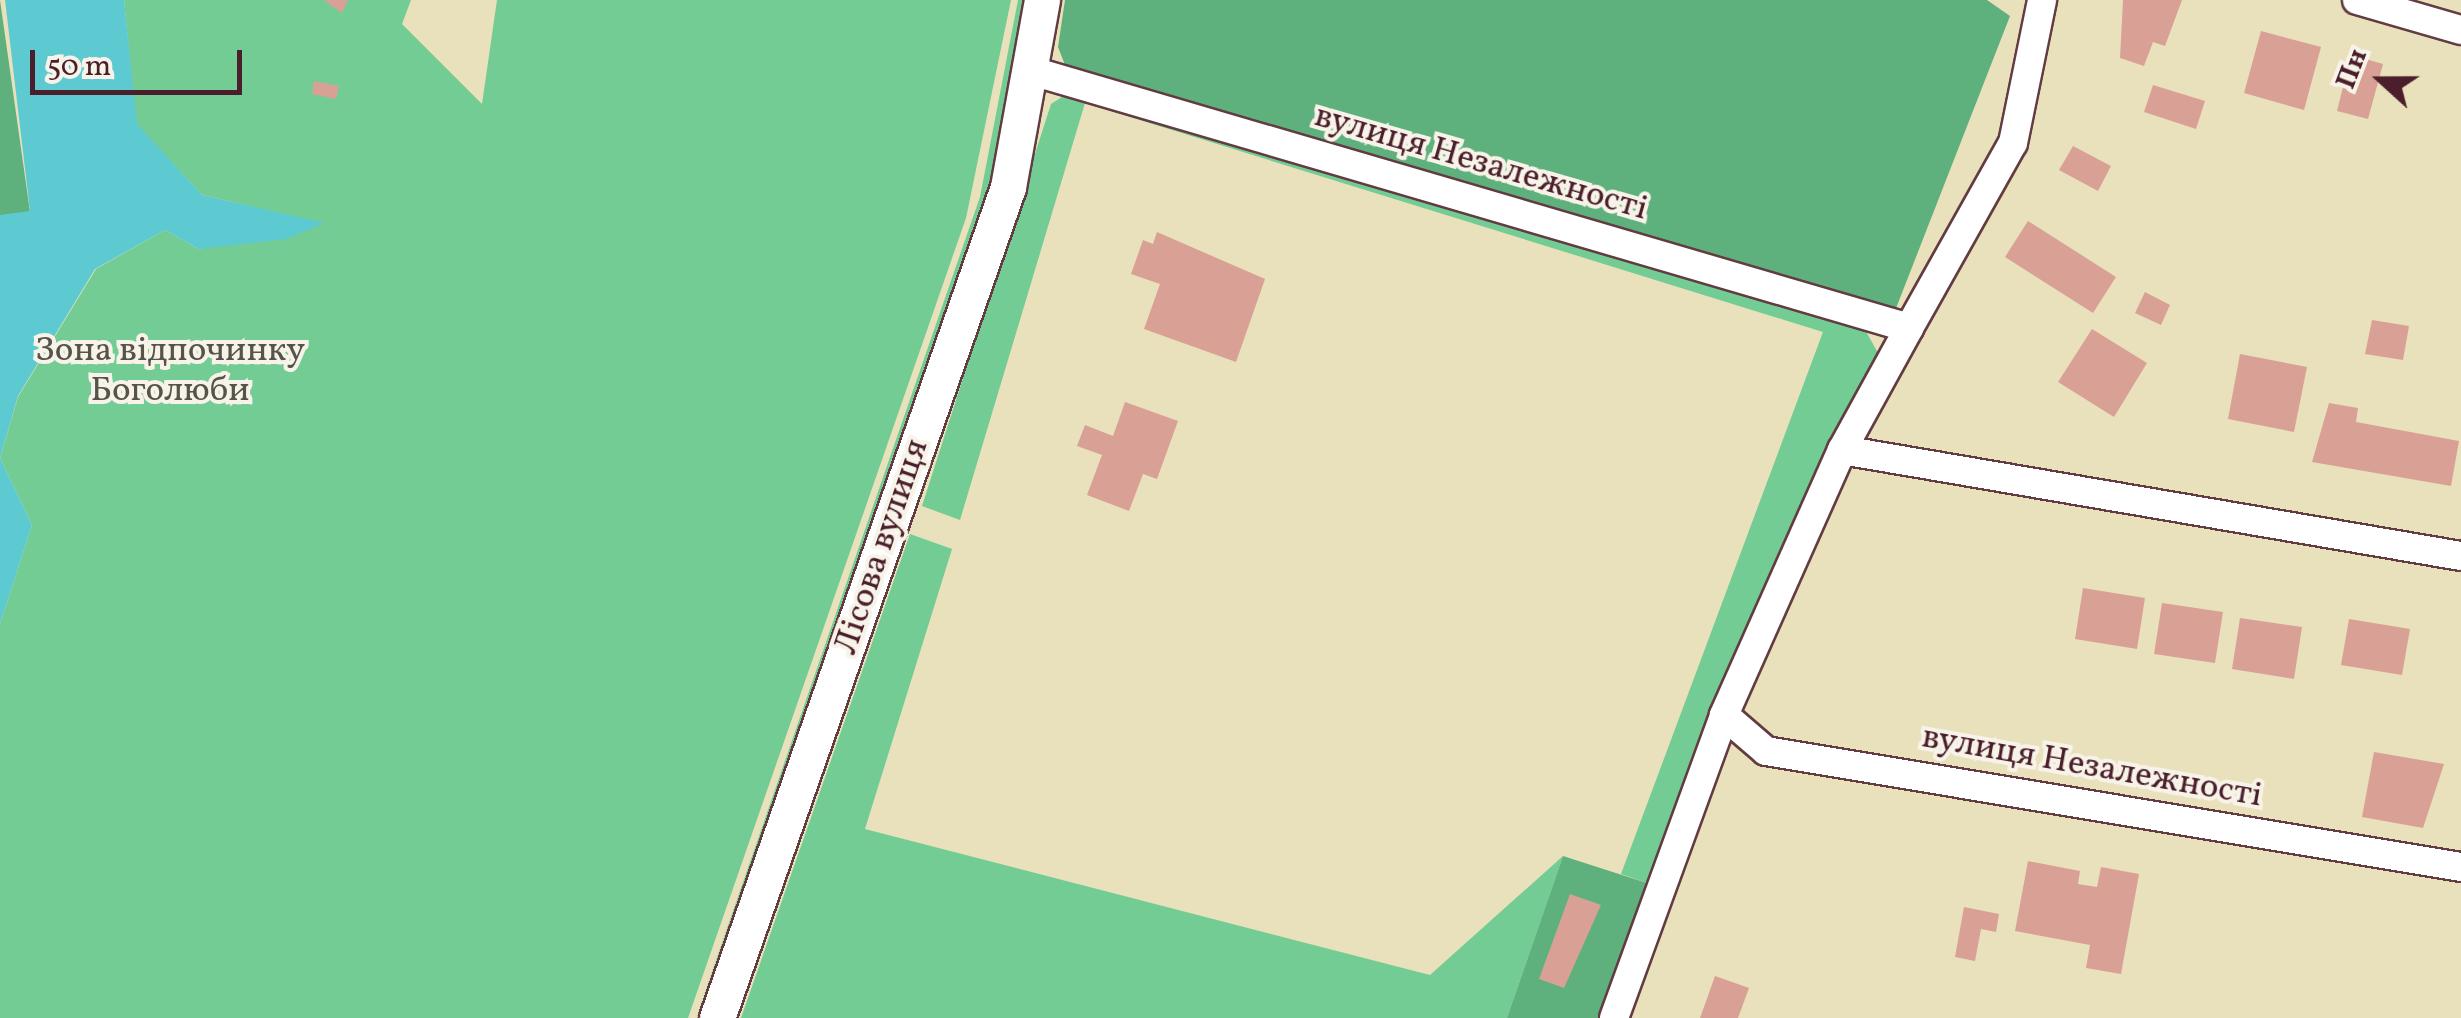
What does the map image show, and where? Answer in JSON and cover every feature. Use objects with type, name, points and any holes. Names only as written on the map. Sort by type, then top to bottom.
[{"type":"street","name":"Лісова вулиця","points":[[717,1018],[1008,187],[1042,0]]},
{"type":"street","points":[[1614,1018],[1724,715],[1842,450],[2013,143],[2042,0]]},
{"type":"street","points":[[2356,0],[2461,30]]},
{"type":"street","name":"вулиця Незалежності","points":[[1032,71],[1909,328]]},
{"type":"street","points":[[1842,450],[2461,556]]},
{"type":"street","name":"вулиця Незалежності","points":[[1724,715],[1766,751],[2461,867]]},
{"type":"green space","points":[[0,0],[30,212],[2,218],[0,215]]},
{"type":"green space","name":"Зона відпочинку Боголюби","points":[[124,0],[411,0],[402,24],[482,104],[497,0],[1011,0],[966,218],[688,1018],[0,1018],[0,624],[32,525],[0,458],[18,397],[96,269],[165,230],[199,249],[322,223],[202,195],[136,124]]},
{"type":"green space","points":[[1018,0],[1028,0],[1000,163],[696,1018],[980,197]]},
{"type":"green space","points":[[1065,0],[1987,0],[2010,16],[1893,316],[1067,70],[1058,47]]},
{"type":"green space","points":[[1065,95],[1863,326],[1878,353],[1830,445],[1650,884],[1621,874],[1823,332],[1085,103],[960,520],[922,506],[1051,104]]},
{"type":"green space","points":[[910,534],[952,549],[865,829],[1430,975],[1563,856],[1507,1018],[741,1018]]},
{"type":"green space","points":[[1563,856],[1650,884],[1601,1018],[1507,1018]]},
{"type":"water","points":[[5,0],[124,0],[137,124],[202,195],[325,223],[286,239],[199,249],[165,230],[95,269],[18,396],[0,458],[0,215],[30,211]]},
{"type":"water","points":[[0,458],[32,525],[0,624]]},
{"type":"building","points":[[324,0],[348,0],[342,13]]},
{"type":"building","points":[[2123,0],[2182,0],[2165,46],[2153,42],[2144,66],[2120,58]]},
{"type":"building","points":[[2261,31],[2321,47],[2304,110],[2244,93]]},
{"type":"building","points":[[2351,55],[2383,64],[2368,119],[2337,111]]},
{"type":"building","points":[[314,81],[339,86],[336,99],[312,94]]},
{"type":"building","points":[[2153,85],[2205,101],[2196,129],[2144,112]]},
{"type":"building","points":[[2073,146],[2111,166],[2098,191],[2059,170]]},
{"type":"building","points":[[2028,221],[2116,277],[2093,313],[2005,257]]},
{"type":"building","points":[[1157,232],[1265,279],[1236,362],[1144,329],[1160,284],[1131,274],[1143,240],[1153,244]]},
{"type":"building","points":[[2145,292],[2170,305],[2161,325],[2135,313]]},
{"type":"building","points":[[2372,320],[2409,326],[2403,360],[2365,354]]},
{"type":"building","points":[[2092,329],[2147,363],[2114,417],[2058,382]]},
{"type":"building","points":[[2240,354],[2307,367],[2294,432],[2228,419]]},
{"type":"building","points":[[1125,402],[1178,421],[1157,479],[1143,474],[1129,511],[1087,495],[1102,455],[1077,446],[1085,425],[1113,436]]},
{"type":"building","points":[[2329,403],[2358,408],[2356,422],[2459,441],[2451,486],[2312,462]]},
{"type":"building","points":[[2083,588],[2145,598],[2137,649],[2075,639]]},
{"type":"building","points":[[2162,603],[2223,612],[2215,663],[2154,654]]},
{"type":"building","points":[[2240,618],[2302,627],[2294,679],[2232,669]]},
{"type":"building","points":[[2349,619],[2410,629],[2402,675],[2341,665]]},
{"type":"building","points":[[2374,752],[2444,764],[2423,828],[2362,817]]},
{"type":"building","points":[[2028,861],[2080,871],[2078,884],[2097,887],[2101,867],[2139,874],[2121,974],[2086,968],[2090,945],[2015,931]]},
{"type":"building","points":[[1570,894],[1601,905],[1564,988],[1539,979]]},
{"type":"building","points":[[1964,907],[1999,914],[1996,932],[1981,929],[1975,961],[1955,957]]},
{"type":"building","points":[[1715,976],[1749,988],[1738,1018],[1700,1018]]}]
